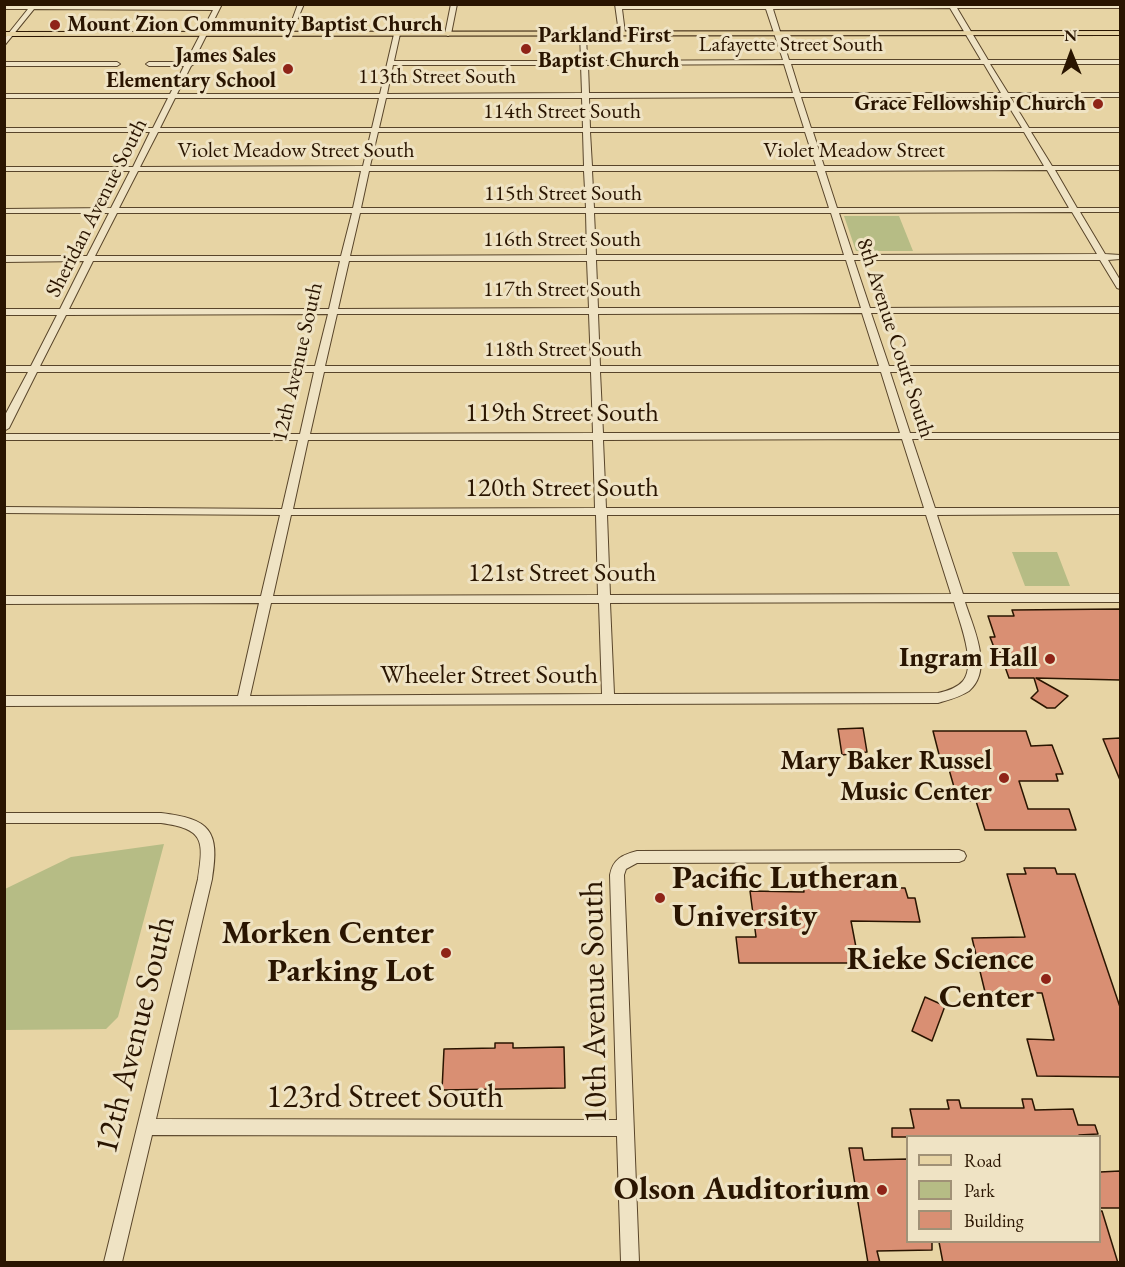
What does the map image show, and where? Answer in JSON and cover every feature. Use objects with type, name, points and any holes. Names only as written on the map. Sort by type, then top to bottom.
[{"type":"main road","points":[[8,34],[1120,33]]},
{"type":"street","points":[[292,25],[301,4]]},
{"type":"street","points":[[448,34],[454,4]]},
{"type":"street","points":[[952,5],[1120,286]]},
{"type":"street","points":[[4,44],[8,34],[34,6]]},
{"type":"street","points":[[4,7],[219,6]]},
{"type":"street","name":"Sheridan Avenue South","points":[[4,428],[219,6]]},
{"type":"street","points":[[622,33],[618,6],[1120,6]]},
{"type":"street","name":"8th Avenue Court South","points":[[769,6],[958,598],[976,663],[970,684]]},
{"type":"street","points":[[583,33],[608,700]]},
{"type":"street","name":"12th Avenue South","points":[[243,700],[397,34]]},
{"type":"street","name":"Lafayette Street South","points":[[390,63],[1120,63]]},
{"type":"street","points":[[4,64],[117,64]]},
{"type":"street","points":[[149,64],[191,64]]},
{"type":"street","name":"113th Street South","points":[[4,96],[1120,95]]},
{"type":"street","name":"114th Street South","points":[[4,130],[1120,130]]},
{"type":"street","name":"Violet Meadow Street","points":[[588,169],[1120,168]]},
{"type":"street","name":"Violet Meadow Street South","points":[[4,169],[588,169]]},
{"type":"street","name":"115th Street South","points":[[4,211],[1120,210]]},
{"type":"street","name":"116th Street South","points":[[4,259],[1120,257]]},
{"type":"street","name":"117th Street South","points":[[4,312],[1120,310]]},
{"type":"street","name":"118th Street South","points":[[4,369],[1120,369]]},
{"type":"street","name":"119th Street South","points":[[4,437],[1120,436]]},
{"type":"street","name":"120th Street South","points":[[4,510],[1120,511]]},
{"type":"street","name":"121st Street South","points":[[4,600],[1120,598]]},
{"type":"street","name":"Wheeler Street South","points":[[4,701],[938,698],[956,694],[970,684]]},
{"type":"street","name":"12th Avenue South","points":[[4,818],[161,818],[195,825],[208,842],[209,854],[205,879],[113,1263]]},
{"type":"street","name":"10th Avenue South","points":[[630,1263],[617,875],[617,870],[623,862],[637,857],[959,856]]},
{"type":"street","name":"123rd Street South","points":[[145,1127],[625,1128]]},
{"type":"green space","points":[[844,216],[899,216],[913,251],[856,251]]},
{"type":"green space","points":[[1012,552],[1057,552],[1070,586],[1025,586]]},
{"type":"green space","points":[[164,844],[118,1017],[106,1029],[5,1030],[5,889],[71,857]]},
{"type":"building","name":"Ingram Hall","points":[[1120,609],[1120,680],[1036,678],[1068,696],[1055,708],[1047,708],[1031,698],[1038,691],[1034,678],[1009,678],[999,650],[995,650],[990,637],[995,637],[988,616],[1014,616],[1012,610]]},
{"type":"building","points":[[863,728],[867,752],[842,755],[838,729]]},
{"type":"building","name":"Mary Baker Russel Music Center","points":[[933,731],[1026,731],[1031,746],[1052,745],[1063,774],[1056,774],[1058,781],[1019,781],[1028,809],[1069,809],[1076,830],[985,830],[976,801],[958,801],[948,766],[942,766]]},
{"type":"building","points":[[1120,738],[1120,780],[1103,739]]},
{"type":"building","name":"Rieke Science Center","points":[[1024,868],[1055,868],[1057,874],[1075,874],[1120,1007],[1120,1077],[1037,1076],[1027,1039],[1054,1040],[1042,993],[985,992],[972,938],[1025,937],[1007,874],[1026,874]]},
{"type":"building","points":[[803,887],[905,888],[908,898],[915,898],[920,922],[851,921],[859,963],[739,963],[736,937],[756,937],[750,891],[804,892]]},
{"type":"building","points":[[925,997],[945,1006],[932,1041],[912,1031]]},
{"type":"building","points":[[495,1043],[513,1043],[513,1048],[564,1047],[565,1088],[442,1090],[444,1049],[495,1048]]},
{"type":"building","name":"Olson Auditorium","points":[[1022,1099],[1032,1099],[1035,1110],[1073,1109],[1078,1125],[1095,1125],[1098,1134],[892,1137],[892,1128],[914,1128],[910,1109],[949,1109],[947,1100],[959,1100],[961,1108],[1024,1108]]},
{"type":"building","points":[[849,1148],[862,1148],[864,1160],[906,1159],[906,1243],[932,1243],[932,1250],[877,1251],[880,1263],[868,1263]]},
{"type":"building","points":[[1120,1171],[1120,1208],[1101,1208],[1101,1172]]},
{"type":"building","points":[[1102,1211],[1118,1263],[943,1263],[939,1243],[1101,1243]]},
{"type":"place","name":"Mount Zion Community Baptist Church","points":[[55,25]]},
{"type":"place","name":"Parkland First Baptist Church","points":[[526,49]]},
{"type":"place","name":"James Sales Elementary School","points":[[288,69]]},
{"type":"place","name":"Grace Fellowship Church","points":[[1098,104]]},
{"type":"place","name":"Ingram Hall","points":[[1050,659]]},
{"type":"place","name":"Mary Baker Russel Music Center","points":[[1004,778]]},
{"type":"place","name":"Pacific Lutheran University","points":[[660,898]]},
{"type":"place","name":"Morken Center Parking Lot","points":[[446,953]]},
{"type":"place","name":"Rieke Science Center","points":[[1046,979]]},
{"type":"place","name":"Olson Auditorium","points":[[882,1190]]}]
